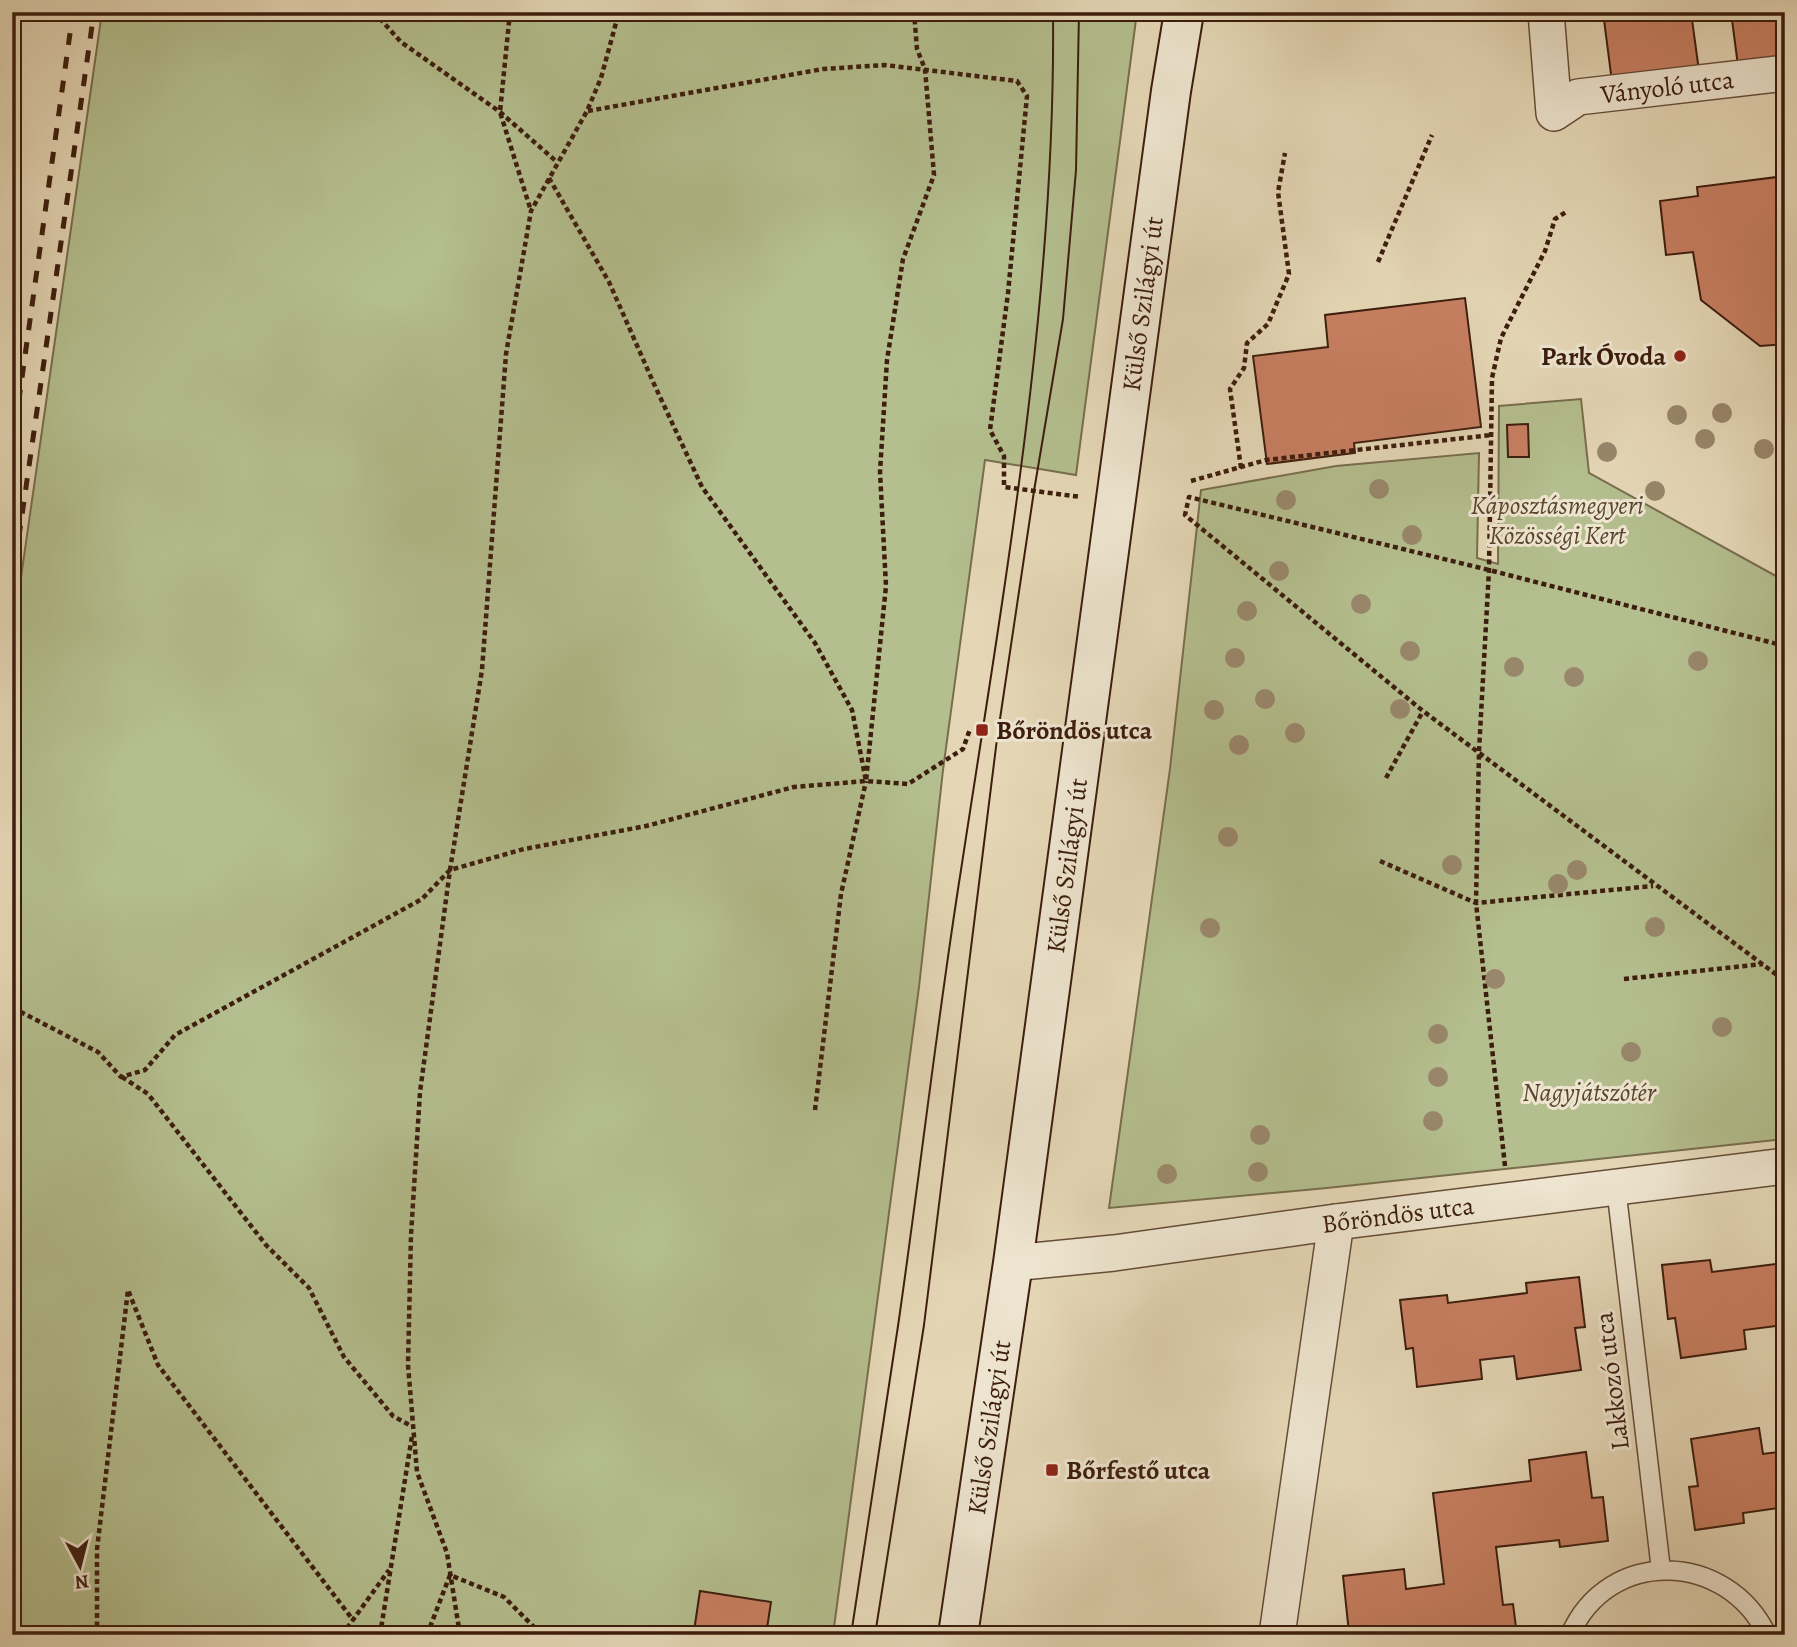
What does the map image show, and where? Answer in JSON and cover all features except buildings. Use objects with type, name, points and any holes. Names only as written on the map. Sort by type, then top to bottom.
[{"type":"street","name":"Külső Szilágyi út","points":[[958,1635],[1013,1263],[1171,91],[1184,12]]},
{"type":"street","name":"Ványoló utca","points":[[1546,12],[1554,113],[1578,97],[1785,73]]},
{"type":"street","name":"Bőröndös utca","points":[[1013,1263],[1114,1253],[1336,1222],[1785,1166]]},
{"type":"street","points":[[1277,1635],[1336,1222]]},
{"type":"lane","name":"Lakkozó utca","points":[[1616,1187],[1661,1570]]},
{"type":"lane","points":[[1570,1635],[1586,1608],[1606,1589],[1634,1575],[1661,1570],[1691,1572],[1718,1582],[1741,1597],[1759,1618],[1767,1635]]},
{"type":"path","points":[[374,12],[401,42],[500,112],[557,162]]},
{"type":"path","points":[[510,12],[500,112],[531,211]]},
{"type":"path","points":[[460,1635],[447,1553],[417,1472],[408,1365],[411,1235],[420,1092],[450,870],[482,670],[506,354],[531,211],[587,111],[601,78],[619,12]]},
{"type":"path","points":[[815,1110],[841,894],[866,781],[886,586],[880,472],[887,360],[903,259],[934,175],[925,69],[917,49],[914,12]]},
{"type":"path","points":[[587,111],[823,69],[886,65],[1017,81],[1027,96],[1008,293],[990,430],[1004,456],[1004,487],[1082,497]]},
{"type":"path","points":[[1378,262],[1432,135]]},
{"type":"path","points":[[1241,468],[1230,389],[1244,368],[1247,343],[1268,324],[1289,274],[1278,192],[1285,153]]},
{"type":"path","points":[[549,177],[610,282],[702,487],[815,643],[852,710],[866,781]]},
{"type":"path","points":[[1505,1167],[1476,903],[1479,751],[1489,570],[1492,378],[1502,338],[1545,251],[1555,219],[1566,212]]},
{"type":"path","points":[[1191,481],[1266,460],[1492,435]]},
{"type":"path","points":[[1785,646],[1189,497],[1185,515],[1423,711],[1785,981]]},
{"type":"path","points":[[1386,778],[1423,711]]},
{"type":"path","points":[[121,1077],[145,1070],[175,1035],[422,900],[450,870],[524,849],[646,826],[794,787],[866,781],[908,784],[963,750],[970,729]]},
{"type":"path","points":[[1380,861],[1476,903],[1655,886]]},
{"type":"path","points":[[1624,979],[1763,964]]},
{"type":"path","points":[[12,1012],[19,1011],[99,1052],[121,1077],[148,1094],[266,1245],[309,1288],[344,1357],[393,1416],[413,1428]]},
{"type":"path","points":[[97,1635],[97,1549],[128,1290],[158,1365],[353,1620]]},
{"type":"path","points":[[380,1635],[413,1428]]},
{"type":"path","points":[[342,1635],[389,1569]]},
{"type":"path","points":[[427,1635],[450,1575]]},
{"type":"path","points":[[450,1575],[503,1597],[542,1635]]},
{"type":"green space","points":[[102,12],[1137,12],[1076,475],[985,460],[943,770],[919,987],[833,1635],[12,1635],[12,640]]},
{"type":"green space","points":[[1581,399],[1589,473],[1785,581],[1785,1139],[1327,1188],[1109,1208],[1170,769],[1201,490],[1336,466],[1479,453],[1477,558],[1498,564],[1499,406]]},
{"type":"tram line","points":[[851,1635],[898,1326],[944,984],[1024,442],[1046,227],[1052,119],[1053,12]]},
{"type":"tram line","points":[[875,1635],[924,1325],[997,739],[1063,319],[1076,170],[1079,12]]},
{"type":"railway","points":[[12,449],[73,12]]},
{"type":"railway","points":[[12,585],[94,12]]},
{"type":"place","name":"Park Óvoda","points":[[1680,356]]},
{"type":"place","name":"Bőröndös utca","points":[[982,730]]},
{"type":"place","name":"Bőrfestő utca","points":[[1052,1470]]},
{"type":"park label","name":"Káposztásmegyeri Közösségi Kert","points":[[1557,520]]},
{"type":"park label","name":"Nagyjátszótér","points":[[1589,1092]]}]
